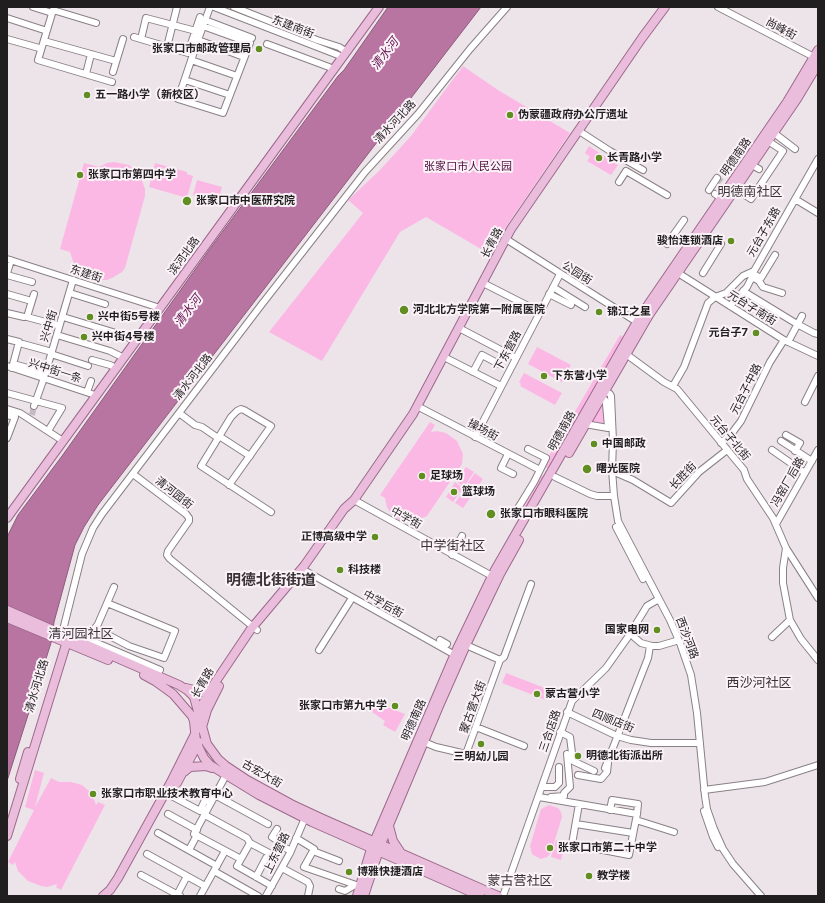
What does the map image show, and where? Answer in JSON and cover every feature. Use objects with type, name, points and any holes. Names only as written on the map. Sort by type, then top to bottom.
[{"type":"main road","name":"滨河北路","points":[[7,518],[92,394],[134,340],[342,54],[374,7]]},
{"type":"main road","name":"滨河北路","points":[[342,54],[380,7]]},
{"type":"main road","name":"长青路","points":[[199,710],[214,684],[255,628],[304,571],[344,509],[354,500],[417,406],[506,239],[665,7]]},
{"type":"main road","name":"明德南路","points":[[376,847],[389,826],[394,803],[455,655],[463,647],[525,519],[600,392],[637,322],[718,196],[729,186],[756,167],[768,141],[817,57]]},
{"type":"main road","name":"明德南路","points":[[376,847],[380,828],[424,742],[492,576],[507,555],[554,477],[585,424],[600,392],[626,354],[649,315],[705,234],[729,186],[790,103]]},
{"type":"main road","name":"滨河北路","points":[[7,509],[61,440]]},
{"type":"main road","points":[[7,610],[62,637]]},
{"type":"main road","points":[[7,618],[62,637]]},
{"type":"main road","name":"长青路","points":[[111,896],[120,883],[180,771],[209,705],[255,628]]},
{"type":"main road","name":"古宏大街","points":[[62,637],[124,658],[192,693],[199,710],[198,731]]},
{"type":"main road","name":"古宏大街","points":[[62,637],[146,676],[164,687],[180,701],[192,716],[198,731],[218,759],[226,766],[247,780],[358,839]]},
{"type":"main road","name":"清水河北路","points":[[7,820],[62,637]]},
{"type":"main road","name":"清水河北路","points":[[7,836],[62,637]]},
{"type":"main road","points":[[179,685],[202,692],[210,690],[214,684]]},
{"type":"main road","points":[[180,701],[189,707],[199,710],[209,705]]},
{"type":"main road","name":"长青路","points":[[180,771],[189,760],[197,744],[198,731]]},
{"type":"main road","name":"古宏大街","points":[[197,744],[206,762],[217,770],[259,795],[304,818],[358,839],[471,888],[498,896]]},
{"type":"main road","points":[[189,760],[204,758],[214,760],[226,766]]},
{"type":"main road","points":[[180,771],[190,767],[206,766],[217,770]]},
{"type":"main road","name":"长青路","points":[[103,896],[110,890],[118,878],[168,794]]},
{"type":"main road","points":[[357,896],[357,886],[371,864],[398,856],[389,826]]},
{"type":"main road","points":[[371,864],[363,853],[358,839],[380,828]]},
{"type":"main road","points":[[364,896],[376,847]]},
{"type":"main road","name":"古宏大街","points":[[471,888],[480,896]]},
{"type":"street","points":[[33,7],[52,9],[96,24]]},
{"type":"street","points":[[165,46],[172,7]]},
{"type":"street","points":[[170,24],[177,7]]},
{"type":"street","points":[[134,37],[188,53],[196,31],[210,7]]},
{"type":"street","name":"东建南街","points":[[214,7],[342,54]]},
{"type":"street","name":"东建南街","points":[[234,7],[317,40],[342,54]]},
{"type":"street","name":"清水河北路","points":[[62,637],[78,567],[87,540],[102,514],[370,166],[420,112],[470,49],[507,7]]},
{"type":"street","name":"尚峰街","points":[[718,7],[817,57]]},
{"type":"street","points":[[34,65],[52,9]]},
{"type":"street","points":[[52,9],[38,60],[112,82]]},
{"type":"street","points":[[7,18],[44,30]]},
{"type":"street","points":[[141,39],[146,18],[196,31]]},
{"type":"street","points":[[203,21],[252,38]]},
{"type":"street","points":[[203,21],[250,43],[223,113],[178,99],[203,21]]},
{"type":"street","points":[[7,38],[39,48]]},
{"type":"street","points":[[113,72],[123,39]]},
{"type":"street","points":[[198,40],[244,57]]},
{"type":"street","points":[[44,41],[116,61]]},
{"type":"street","points":[[267,44],[331,69]]},
{"type":"street","points":[[86,74],[91,54]]},
{"type":"street","points":[[191,60],[237,76]]},
{"type":"street","points":[[185,80],[230,95]]},
{"type":"street","points":[[579,131],[643,170]]},
{"type":"street","points":[[774,133],[796,149]]},
{"type":"street","points":[[729,186],[751,199],[783,151],[768,141]]},
{"type":"street","name":"元台子东路","points":[[673,386],[684,367],[706,305],[715,296],[726,293],[743,276],[750,275],[818,159]]},
{"type":"street","points":[[619,182],[626,171],[667,195]]},
{"type":"street","points":[[709,190],[717,178]]},
{"type":"street","points":[[795,199],[818,213]]},
{"type":"street","points":[[667,244],[684,220]]},
{"type":"street","points":[[703,273],[721,244],[705,234]]},
{"type":"street","name":"公园街","points":[[506,239],[637,322]]},
{"type":"street","points":[[750,275],[761,278],[775,255]]},
{"type":"street","points":[[9,260],[7,274],[32,282]]},
{"type":"street","name":"东建街","points":[[9,260],[158,307]]},
{"type":"street","name":"元台子南街","points":[[678,273],[786,341],[818,356]]},
{"type":"street","name":"下东营路","points":[[475,436],[560,274]]},
{"type":"street","points":[[730,306],[743,291],[750,275]]},
{"type":"street","points":[[750,275],[763,287],[782,293]]},
{"type":"street","name":"兴中街","points":[[35,403],[45,376],[74,280]]},
{"type":"street","points":[[483,284],[540,312]]},
{"type":"street","points":[[553,287],[585,307]]},
{"type":"street","points":[[743,291],[797,324],[818,334]]},
{"type":"street","points":[[70,293],[105,304]]},
{"type":"street","points":[[7,294],[28,300]]},
{"type":"street","points":[[34,294],[27,317],[56,325]]},
{"type":"street","points":[[549,294],[571,305]]},
{"type":"street","points":[[7,313],[24,318]]},
{"type":"street","name":"元台子中路","points":[[721,443],[732,433],[741,421],[770,362],[802,316]]},
{"type":"street","points":[[63,317],[126,336],[134,340]]},
{"type":"street","points":[[459,328],[516,358]]},
{"type":"street","points":[[57,335],[122,356]]},
{"type":"street","points":[[7,339],[19,342],[12,366]]},
{"type":"street","points":[[24,344],[90,363],[114,367]]},
{"type":"street","name":"元台子北街","points":[[626,354],[664,382],[677,389],[744,470],[747,479],[773,518],[786,548],[818,598]]},
{"type":"street","points":[[473,372],[482,355],[499,364]]},
{"type":"street","points":[[444,357],[501,386]]},
{"type":"street","name":"兴中街一条","points":[[12,366],[45,376],[92,394]]},
{"type":"street","points":[[805,402],[818,376]]},
{"type":"street","points":[[91,381],[92,394]]},
{"type":"street","name":"西沙河路","points":[[600,392],[606,404],[613,516],[620,536],[670,620],[691,675],[695,698],[703,808],[713,837],[730,866],[757,896]]},
{"type":"street","name":"西沙河路","points":[[600,392],[611,396],[613,441],[611,470]]},
{"type":"street","points":[[7,393],[35,403],[62,408],[48,431]]},
{"type":"street","name":"操场街","points":[[417,406],[540,470]]},
{"type":"street","points":[[7,409],[31,418],[61,440]]},
{"type":"street","points":[[229,485],[271,426],[248,411],[241,409],[231,417],[201,466],[229,485],[271,512]]},
{"type":"street","points":[[179,413],[195,425],[202,427],[250,456]]},
{"type":"street","points":[[7,415],[15,417],[7,437]]},
{"type":"street","points":[[585,424],[608,428]]},
{"type":"street","points":[[786,435],[800,443],[796,451]]},
{"type":"street","points":[[781,441],[812,461]]},
{"type":"street","points":[[525,519],[514,513],[546,458],[528,449]]},
{"type":"street","name":"长胜街","points":[[611,470],[633,480],[671,503],[699,472],[727,450]]},
{"type":"street","points":[[772,450],[805,473]]},
{"type":"street","name":"冯窑厂后路","points":[[776,524],[818,450]]},
{"type":"street","points":[[508,454],[501,468],[513,474]]},
{"type":"street","name":"清河园街","points":[[133,474],[190,518],[168,551],[167,555],[170,559],[255,628]]},
{"type":"street","points":[[554,477],[590,494],[597,496],[612,496]]},
{"type":"street","name":"中学街","points":[[354,500],[492,576]]},
{"type":"street","points":[[452,555],[462,536]]},
{"type":"street","points":[[786,548],[783,568],[783,583],[790,620],[801,639],[818,660]]},
{"type":"street","name":"中学后街","points":[[304,571],[408,628],[443,643],[455,655]]},
{"type":"street","name":"蒙古营大街","points":[[424,742],[436,747],[466,754],[500,660],[505,654],[531,584]]},
{"type":"street","points":[[87,645],[92,631],[98,624],[114,587]]},
{"type":"street","points":[[319,650],[352,598]]},
{"type":"street","name":"西沙河路","points":[[657,600],[676,641],[687,677],[692,699],[707,809],[714,829],[723,849],[733,864],[761,896]]},
{"type":"street","name":"三合店路","points":[[503,896],[572,701],[606,668],[628,637],[647,606],[657,600]]},
{"type":"street","points":[[95,628],[129,646],[164,658],[175,631],[107,603]]},
{"type":"street","points":[[772,637],[790,620]]},
{"type":"street","points":[[398,621],[408,628],[420,633]]},
{"type":"street","points":[[95,628],[90,640],[124,658],[160,670]]},
{"type":"street","points":[[634,637],[641,643],[650,646],[659,646],[676,641]]},
{"type":"street","points":[[124,658],[129,646]]},
{"type":"street","points":[[605,768],[648,658],[650,646]]},
{"type":"street","points":[[463,647],[500,660]]},
{"type":"street","name":"四顺店街","points":[[567,712],[617,736],[631,740],[651,743],[698,744]]},
{"type":"street","points":[[476,727],[524,746]]},
{"type":"street","points":[[560,732],[570,737],[573,761],[594,771]]},
{"type":"street","points":[[548,798],[560,799],[570,787],[567,754]]},
{"type":"street","points":[[578,775],[602,779],[607,772],[607,760]]},
{"type":"street","points":[[704,790],[765,782],[818,765]]},
{"type":"street","points":[[542,787],[555,787],[559,783],[559,767]]},
{"type":"street","points":[[189,850],[226,775]]},
{"type":"street","points":[[168,794],[200,812],[204,802],[210,799],[218,781],[222,783]]},
{"type":"street","points":[[216,795],[268,824]]},
{"type":"street","points":[[539,797],[560,799],[610,810],[636,817],[674,832]]},
{"type":"street","points":[[579,804],[572,844],[629,854],[638,804],[612,800],[610,810]]},
{"type":"street","points":[[168,814],[225,851],[241,859]]},
{"type":"street","points":[[205,815],[247,838],[250,843],[269,856]]},
{"type":"street","name":"上东营路","points":[[266,896],[291,851],[304,818]]},
{"type":"street","points":[[576,824],[633,833]]},
{"type":"street","points":[[277,829],[272,837],[278,841],[278,844],[291,851]]},
{"type":"street","points":[[158,833],[189,850],[215,869],[258,896]]},
{"type":"street","points":[[296,838],[314,849],[313,851],[339,861]]},
{"type":"street","points":[[250,843],[237,866],[272,886]]},
{"type":"street","points":[[256,876],[278,844]]},
{"type":"street","points":[[209,896],[201,894],[225,851]]},
{"type":"street","points":[[313,851],[304,867],[357,886]]},
{"type":"street","points":[[147,854],[205,886]]},
{"type":"street","points":[[282,868],[310,884],[308,896]]},
{"type":"street","points":[[142,875],[179,895],[187,876]]},
{"type":"street","points":[[339,889],[345,891],[357,886]]},
{"type":"green space","name":"张家口市人民公园","points":[[463,66],[498,90],[570,133],[488,253],[426,217],[400,232],[322,361],[269,332],[363,213],[348,200],[379,171],[411,136]]},
{"type":"green space","points":[[589,146],[618,165],[611,175],[587,161],[590,157],[585,153]]},
{"type":"green space","points":[[114,162],[129,165],[140,175],[145,189],[145,196],[125,268],[122,272],[112,278],[107,280],[99,280],[82,274],[74,264],[70,252],[60,249],[84,163],[99,167],[107,163]]},
{"type":"green space","points":[[155,163],[187,172],[187,174],[193,176],[187,198],[149,187]]},
{"type":"green space","points":[[197,180],[222,187],[218,202],[193,195]]},
{"type":"green space","points":[[620,335],[625,338],[549,469],[543,466]]},
{"type":"green space","points":[[537,347],[571,365],[562,382],[528,364]]},
{"type":"green space","points":[[524,373],[562,393],[555,405],[520,386],[521,384],[519,382]]},
{"type":"green space","points":[[602,404],[604,404],[605,425],[592,422]]},
{"type":"green space","points":[[430,422],[435,425],[431,432],[437,431],[446,433],[457,441],[463,454],[462,464],[427,516],[415,521],[401,521],[391,514],[387,507],[385,498],[380,495]]},
{"type":"green space","name":"篮球场","points":[[466,467],[474,472],[464,487],[456,481]]},
{"type":"green space","points":[[546,471],[547,472],[525,513],[520,510],[540,474],[543,476]]},
{"type":"green space","name":"篮球场","points":[[475,473],[483,479],[473,493],[465,487]]},
{"type":"green space","name":"篮球场","points":[[455,482],[463,488],[453,502],[446,497]]},
{"type":"green space","name":"篮球场","points":[[465,489],[473,494],[463,508],[455,503]]},
{"type":"green space","points":[[506,673],[550,690],[546,700],[502,683]]},
{"type":"green space","points":[[374,702],[405,714],[395,732],[383,725],[385,721],[369,710]]},
{"type":"green space","points":[[35,770],[44,773],[35,807],[51,778],[59,782],[71,782],[82,785],[92,794],[96,805],[98,802],[105,805],[61,890],[56,887],[57,884],[47,887],[28,881],[18,871],[15,862],[13,865],[8,862],[34,810],[25,807]]},
{"type":"green space","points":[[549,805],[558,808],[562,817],[551,853],[547,857],[541,859],[532,854],[530,846],[541,809]]},
{"type":"green space","points":[[556,840],[566,842],[561,860],[551,857]]},
{"type":"water","name":"清水河","points":[[388,7],[481,7],[98,505],[84,527],[75,545],[54,622],[51,643],[7,781],[7,537],[18,515],[212,246],[338,76],[344,70]]},
{"type":"tunnel","points":[[717,178],[723,183]]},
{"type":"tunnel","points":[[32,415],[34,406]]},
{"type":"place","name":"张家口市邮政管理局","points":[[259,49]]},
{"type":"place","name":"五一路小学（新校区）","points":[[87,95]]},
{"type":"place","name":"伪蒙疆政府办公厅遗址","points":[[510,115]]},
{"type":"place","name":"长青路小学","points":[[599,158]]},
{"type":"place","name":"张家口市第四中学","points":[[80,175]]},
{"type":"place","name":"张家口市中医研究院","points":[[187,201]]},
{"type":"place","name":"骏怡连锁酒店","points":[[731,241]]},
{"type":"place","name":"河北北方学院第一附属医院","points":[[404,310]]},
{"type":"place","name":"锦江之星","points":[[599,312]]},
{"type":"place","name":"兴中街5号楼","points":[[90,317]]},
{"type":"place","name":"元台子7","points":[[756,333]]},
{"type":"place","name":"兴中街4号楼","points":[[84,337]]},
{"type":"place","name":"下东营小学","points":[[544,376]]},
{"type":"place","name":"中国邮政","points":[[594,444]]},
{"type":"place","name":"曙光医院","points":[[587,469]]},
{"type":"place","name":"足球场","points":[[422,476]]},
{"type":"place","name":"篮球场","points":[[454,492]]},
{"type":"place","name":"张家口市眼科医院","points":[[491,514]]},
{"type":"place","name":"正博高级中学","points":[[375,537]]},
{"type":"place","name":"科技楼","points":[[340,570]]},
{"type":"place","name":"国家电网","points":[[657,630]]},
{"type":"place","name":"蒙古营小学","points":[[537,694]]},
{"type":"place","name":"张家口市第九中学","points":[[395,706]]},
{"type":"place","name":"三明幼儿园","points":[[481,744]]},
{"type":"place","name":"明德北街派出所","points":[[578,756]]},
{"type":"place","name":"张家口市职业技术教育中心","points":[[93,794]]},
{"type":"place","name":"张家口市第二十中学","points":[[550,848]]},
{"type":"place","name":"博雅快捷酒店","points":[[349,872]]},
{"type":"place","name":"教学楼","points":[[589,876]]},
{"type":"district","name":"明德南社区","points":[[750,192]]},
{"type":"district","name":"中学街社区","points":[[453,546]]},
{"type":"district","name":"明德北街街道","points":[[271,580]]},
{"type":"district","name":"清河园社区","points":[[81,634]]},
{"type":"district","name":"西沙河社区","points":[[759,683]]},
{"type":"district","name":"蒙古营社区","points":[[520,881]]}]
